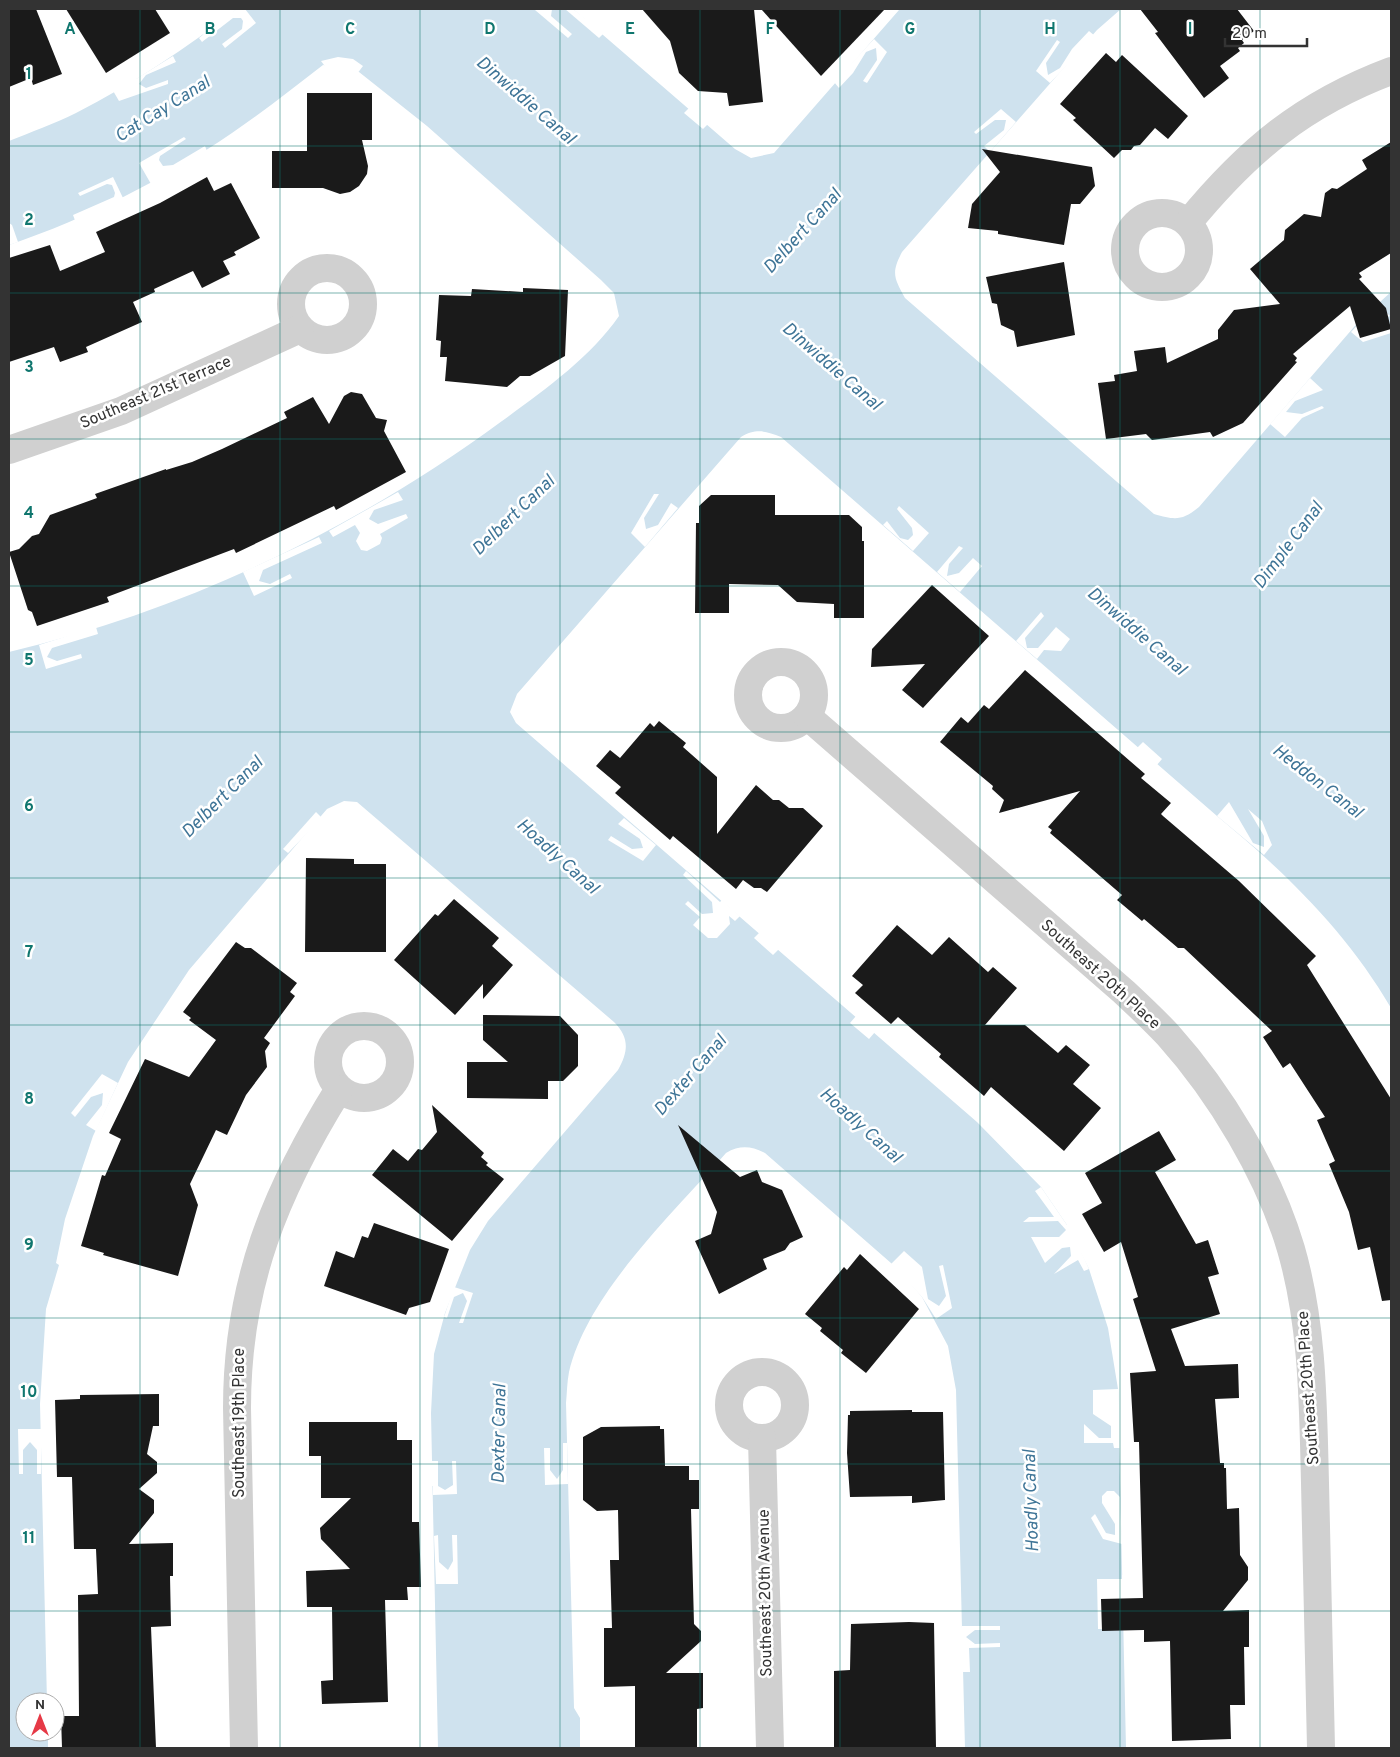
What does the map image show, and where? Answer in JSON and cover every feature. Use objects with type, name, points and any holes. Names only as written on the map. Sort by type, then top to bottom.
[{"type":"street","points":[[1188,223],[1214,192],[1253,153],[1283,128],[1313,107],[1342,91],[1391,71]]},
{"type":"street","name":"Southeast 21st Terrace","points":[[9,450],[121,411],[300,329]]},
{"type":"street","name":"Southeast 20th Place","points":[[808,716],[1124,992],[1168,1035],[1234,1125],[1259,1170],[1291,1247],[1300,1284],[1311,1366],[1321,1748]]},
{"type":"street","name":"Southeast 19th Place","points":[[244,1748],[237,1408],[237,1380],[243,1320],[252,1279],[271,1218],[296,1162],[339,1089]]},
{"type":"street","name":"Southeast 20th Avenue","points":[[762,1439],[770,1748]]},
{"type":"water","points":[[237,9],[573,9],[735,149],[751,158],[774,153],[899,10],[1121,9],[1097,30],[902,252],[896,265],[895,275],[905,298],[1154,514],[1161,516],[1183,517],[1199,507],[1360,320],[1391,292],[1391,1008],[1355,954],[1313,904],[1290,881],[781,437],[771,433],[756,431],[741,437],[517,694],[510,712],[516,723],[977,1122],[1041,1187],[1067,1225],[1089,1269],[1108,1328],[1118,1389],[1126,1748],[965,1748],[956,1390],[948,1346],[922,1297],[899,1270],[765,1153],[746,1147],[726,1153],[635,1255],[594,1313],[579,1343],[569,1372],[566,1403],[574,1708],[580,1718],[580,1748],[438,1748],[431,1413],[434,1354],[445,1313],[470,1250],[488,1221],[618,1070],[624,1057],[626,1044],[622,1033],[614,1022],[357,802],[344,801],[327,809],[189,970],[128,1062],[93,1136],[65,1219],[56,1263],[59,1265],[46,1309],[40,1404],[47,1692],[15,1692],[15,1742],[48,1742],[48,1748],[9,1748],[9,652],[75,634],[140,613],[204,589],[267,561],[388,497],[446,460],[549,386],[595,346],[619,316],[614,293],[601,280],[427,126],[359,72],[323,65],[244,125],[179,167],[96,210],[9,245],[9,141],[68,117],[97,102],[139,78]]},
{"type":"pier","points":[[237,9],[245,9],[256,23],[225,48],[222,44],[242,29],[243,21],[241,18],[233,18],[202,42],[199,38],[210,29],[208,27]]},
{"type":"pier","points":[[552,9],[551,16],[572,34],[568,38],[535,10]]},
{"type":"pier","points":[[565,9],[573,9],[604,33],[599,38]]},
{"type":"pier","points":[[1089,31],[1095,36],[1050,83],[1036,71],[1057,40],[1060,42],[1046,63],[1048,75],[1060,68],[1072,49]]},
{"type":"pier","points":[[874,39],[887,52],[867,83],[863,81],[877,60],[876,48],[866,52],[853,73],[839,88],[834,82]]},
{"type":"pier","points":[[173,56],[176,62],[146,75],[139,84],[146,88],[168,80],[168,84],[119,101],[112,89],[134,77],[136,79]]},
{"type":"pier","points":[[338,57],[353,59],[363,66],[357,74],[327,69],[321,61]]},
{"type":"pier","points":[[690,107],[709,123],[703,129],[684,113]]},
{"type":"pier","points":[[1001,109],[1016,122],[990,152],[984,146],[1004,130],[1006,120],[995,120],[976,134],[974,132]]},
{"type":"pier","points":[[184,137],[186,139],[160,156],[159,160],[163,166],[173,165],[205,146],[207,151],[151,184],[139,163]]},
{"type":"pier","points":[[113,177],[123,198],[76,223],[73,215],[114,197],[115,193],[112,185],[107,184],[80,196],[78,193]]},
{"type":"pier","points":[[9,223],[12,225],[18,242],[9,245]]},
{"type":"pier","points":[[1377,304],[1390,316],[1363,324],[1367,335],[1391,327],[1391,333],[1363,342],[1351,332]]},
{"type":"pier","points":[[1310,378],[1323,390],[1295,401],[1286,412],[1302,414],[1322,406],[1324,408],[1302,418],[1285,437],[1270,424]]},
{"type":"pier","points":[[398,492],[403,500],[374,510],[369,519],[378,524],[406,514],[408,518],[380,534],[382,538],[380,544],[367,551],[361,550],[356,541],[360,533],[355,525],[333,537],[329,531]]},
{"type":"pier","points":[[654,494],[659,494],[644,518],[646,529],[658,525],[671,503],[678,508],[645,547],[631,533]]},
{"type":"pier","points":[[899,506],[929,533],[913,551],[883,525],[887,521],[900,538],[908,540],[913,535],[912,528],[897,509]]},
{"type":"pier","points":[[319,537],[322,543],[263,570],[259,581],[270,584],[290,574],[292,578],[254,596],[243,572]]},
{"type":"pier","points":[[959,546],[963,548],[949,564],[947,576],[959,573],[973,558],[982,566],[960,592],[937,572]]},
{"type":"pier","points":[[1041,612],[1044,616],[1025,638],[1027,648],[1038,648],[1056,627],[1070,639],[1061,651],[1044,650],[1037,659],[1016,641]]},
{"type":"pier","points":[[96,627],[98,634],[52,648],[47,657],[57,661],[81,654],[82,658],[46,669],[39,645]]},
{"type":"pier","points":[[1143,742],[1162,759],[1156,766],[1136,749]]},
{"type":"pier","points":[[1229,802],[1253,843],[1264,847],[1264,836],[1248,809],[1262,821],[1272,845],[1264,855],[1217,816]]},
{"type":"pier","points":[[316,812],[322,818],[288,853],[283,849]]},
{"type":"pier","points":[[624,818],[656,845],[643,861],[608,840],[611,836],[632,849],[643,848],[640,839],[618,824]]},
{"type":"pier","points":[[686,871],[720,902],[722,900],[740,916],[735,921],[729,916],[730,924],[717,938],[708,938],[693,925],[700,917],[685,904],[688,901],[702,914],[713,913],[712,902],[683,875]]},
{"type":"pier","points":[[760,932],[779,949],[773,955],[754,938]]},
{"type":"pier","points":[[856,1016],[875,1032],[869,1039],[850,1023]]},
{"type":"pier","points":[[102,1074],[118,1083],[96,1131],[86,1125],[102,1105],[103,1093],[91,1097],[75,1117],[71,1113]]},
{"type":"pier","points":[[1041,1187],[1067,1225],[1069,1224],[1089,1269],[1084,1271],[1078,1260],[1054,1274],[1071,1256],[1070,1247],[1062,1248],[1045,1263],[1031,1237],[1059,1237],[1066,1230],[1058,1221],[1023,1222],[1029,1217],[1054,1217],[1035,1191]]},
{"type":"pier","points":[[904,1251],[922,1267],[928,1299],[939,1306],[946,1296],[939,1266],[943,1265],[952,1308],[936,1319],[922,1297],[891,1264]]},
{"type":"pier","points":[[454,1287],[473,1293],[463,1323],[459,1323],[467,1301],[463,1293],[454,1297],[447,1318],[444,1317]]},
{"type":"pier","points":[[1118,1389],[1122,1448],[1114,1448],[1113,1443],[1084,1443],[1084,1424],[1099,1438],[1111,1438],[1111,1426],[1093,1414],[1093,1390]]},
{"type":"pier","points":[[18,1429],[41,1429],[41,1474],[37,1474],[37,1450],[30,1442],[23,1450],[23,1474],[19,1474]]},
{"type":"pier","points":[[563,1443],[567,1443],[568,1484],[545,1485],[544,1448],[550,1448],[550,1470],[557,1479],[563,1470]]},
{"type":"pier","points":[[429,1461],[438,1461],[438,1486],[445,1490],[453,1485],[452,1461],[456,1461],[457,1494],[433,1495],[433,1486],[430,1486]]},
{"type":"pier","points":[[1107,1491],[1114,1491],[1120,1497],[1122,1544],[1103,1539],[1091,1518],[1095,1514],[1106,1533],[1115,1535],[1115,1524],[1102,1503],[1102,1496]]},
{"type":"pier","points":[[438,1535],[439,1562],[448,1570],[453,1561],[452,1535],[457,1535],[458,1584],[436,1584],[434,1536]]},
{"type":"pier","points":[[1122,1575],[1125,1575],[1125,1604],[1103,1629],[1098,1629],[1097,1579],[1122,1579]]},
{"type":"pier","points":[[962,1626],[1000,1626],[1000,1630],[975,1630],[966,1637],[975,1644],[1000,1643],[1000,1647],[969,1648],[970,1672],[961,1672]]},
{"type":"building","points":[[9,9],[36,9],[62,74],[33,85],[31,78],[9,87]]},
{"type":"building","points":[[66,9],[155,9],[170,33],[106,73]]},
{"type":"building","points":[[642,9],[754,9],[763,102],[729,106],[727,93],[698,91],[679,73],[670,41]]},
{"type":"building","points":[[761,9],[885,9],[821,76]]},
{"type":"building","points":[[1140,9],[1237,9],[1254,31],[1242,40],[1244,43],[1238,48],[1240,51],[1220,66],[1229,78],[1204,98],[1155,33],[1158,32]]},
{"type":"building","points":[[1106,53],[1116,62],[1122,55],[1188,116],[1168,139],[1155,128],[1140,145],[1134,146],[1131,150],[1122,150],[1114,158],[1073,120],[1076,118],[1060,104]]},
{"type":"building","points":[[307,93],[372,93],[372,140],[362,140],[368,166],[367,174],[359,186],[350,192],[340,194],[323,188],[272,188],[272,151],[307,151]]},
{"type":"building","points":[[1391,142],[1391,253],[1359,273],[1362,277],[1359,279],[1386,308],[1391,329],[1360,338],[1350,306],[1293,354],[1297,358],[1295,361],[1297,362],[1243,423],[1213,437],[1210,432],[1152,440],[1146,434],[1106,439],[1098,383],[1115,381],[1114,375],[1137,371],[1134,351],[1165,347],[1167,363],[1218,339],[1218,330],[1234,310],[1280,304],[1250,269],[1284,240],[1285,230],[1304,214],[1321,217],[1325,193],[1332,188],[1337,189],[1367,169],[1362,160]]},
{"type":"building","points":[[982,149],[1092,167],[1095,186],[1080,204],[1071,204],[1064,245],[998,234],[998,231],[968,228],[972,204],[1000,172]]},
{"type":"building","points":[[207,177],[214,191],[231,183],[260,238],[234,252],[236,255],[223,261],[230,274],[202,288],[193,271],[154,289],[155,292],[133,302],[142,322],[86,347],[88,352],[60,362],[54,347],[9,362],[9,258],[50,245],[60,271],[105,252],[96,232],[160,203]]},
{"type":"building","points":[[1064,262],[1075,335],[1017,347],[1014,331],[1001,325],[997,304],[992,303],[986,277]]},
{"type":"building","points":[[523,288],[568,290],[565,356],[530,376],[520,376],[507,387],[445,381],[447,357],[440,357],[441,341],[436,340],[439,295],[471,296],[472,289],[523,292]]},
{"type":"building","points":[[351,392],[362,394],[376,418],[387,420],[384,431],[406,472],[336,510],[334,506],[236,553],[234,549],[107,597],[109,602],[37,626],[32,612],[28,610],[9,552],[19,549],[32,536],[39,534],[50,515],[97,498],[95,494],[192,462],[222,449],[287,418],[284,412],[313,397],[329,424],[344,396]]},
{"type":"building","points":[[711,495],[775,495],[775,515],[849,515],[862,527],[862,541],[864,541],[864,618],[834,618],[834,604],[797,602],[778,585],[729,584],[729,613],[695,613],[696,523],[699,523],[699,506]]},
{"type":"building","points":[[932,585],[989,636],[923,708],[902,690],[925,664],[871,667],[872,649]]},
{"type":"building","points":[[1025,670],[1145,774],[1141,778],[1171,803],[1161,814],[1239,881],[1316,956],[1307,965],[1391,1099],[1391,1300],[1382,1301],[1370,1247],[1358,1250],[1349,1212],[1329,1164],[1335,1161],[1317,1120],[1325,1117],[1290,1063],[1283,1068],[1263,1037],[1272,1031],[1184,948],[1178,948],[1144,919],[1142,921],[1117,900],[1122,895],[1050,833],[1052,830],[1048,827],[1080,791],[999,813],[1004,800],[992,789],[993,786],[940,742],[961,717],[968,723],[984,705],[989,709]]},
{"type":"building","points":[[659,721],[686,743],[683,747],[717,777],[717,834],[756,785],[773,800],[779,800],[789,808],[803,808],[823,826],[767,892],[761,888],[754,888],[743,880],[736,889],[673,836],[670,840],[615,793],[621,787],[596,766],[610,750],[620,758],[650,723],[654,727]]},
{"type":"building","points":[[306,858],[354,859],[354,864],[386,864],[386,952],[305,952]]},
{"type":"building","points":[[454,899],[499,938],[492,946],[513,965],[483,999],[483,984],[455,1015],[394,960],[435,914],[438,916]]},
{"type":"building","points":[[897,925],[932,955],[949,937],[988,972],[993,967],[1017,988],[985,1025],[1025,1025],[1058,1053],[1066,1045],[1090,1065],[1073,1084],[1101,1108],[1064,1151],[991,1087],[984,1096],[939,1057],[941,1054],[898,1017],[891,1024],[855,993],[863,985],[852,976]]},
{"type":"building","points":[[236,942],[245,948],[251,948],[297,983],[290,992],[295,996],[264,1038],[270,1043],[265,1051],[267,1067],[246,1095],[227,1135],[216,1130],[190,1184],[198,1205],[178,1276],[103,1255],[104,1253],[81,1246],[102,1175],[105,1176],[121,1139],[109,1133],[145,1059],[189,1077],[216,1040],[189,1020],[191,1018],[183,1012]]},
{"type":"building","points":[[483,1015],[560,1016],[578,1035],[578,1066],[563,1081],[548,1081],[548,1099],[467,1098],[467,1062],[508,1062],[483,1040]]},
{"type":"building","points":[[432,1105],[484,1153],[481,1157],[488,1163],[486,1165],[504,1179],[452,1241],[372,1175],[393,1149],[408,1161],[418,1149],[422,1150],[437,1132]]},
{"type":"building","points":[[678,1125],[740,1177],[757,1170],[762,1182],[782,1190],[803,1237],[790,1243],[785,1250],[763,1259],[767,1269],[719,1294],[695,1241],[711,1234],[717,1212]]},
{"type":"building","points":[[1159,1131],[1176,1160],[1155,1172],[1196,1244],[1208,1240],[1219,1274],[1208,1277],[1220,1314],[1171,1329],[1185,1366],[1238,1364],[1239,1398],[1215,1399],[1220,1463],[1224,1463],[1224,1468],[1226,1468],[1227,1509],[1239,1508],[1240,1555],[1248,1567],[1248,1580],[1223,1611],[1249,1610],[1249,1647],[1244,1647],[1245,1705],[1230,1705],[1231,1739],[1172,1741],[1170,1641],[1144,1642],[1144,1630],[1102,1631],[1101,1599],[1143,1598],[1139,1442],[1134,1442],[1130,1373],[1156,1371],[1133,1299],[1138,1297],[1121,1242],[1104,1252],[1082,1214],[1102,1203],[1085,1173]]},
{"type":"building","points":[[374,1223],[449,1249],[430,1302],[409,1308],[406,1315],[324,1286],[336,1251],[354,1258],[362,1236],[368,1238]]},
{"type":"building","points":[[860,1254],[919,1309],[866,1373],[841,1353],[843,1350],[820,1331],[822,1328],[805,1314],[844,1267],[847,1270]]},
{"type":"building","points":[[159,1394],[159,1426],[153,1426],[147,1454],[157,1462],[157,1473],[139,1489],[154,1500],[154,1513],[129,1544],[173,1543],[173,1576],[170,1576],[171,1626],[151,1627],[156,1748],[62,1748],[62,1742],[65,1742],[65,1716],[79,1716],[78,1595],[98,1594],[96,1549],[74,1549],[72,1477],[57,1477],[55,1400],[80,1399],[80,1395]]},
{"type":"building","points":[[912,1410],[912,1412],[943,1412],[945,1500],[912,1503],[912,1496],[850,1497],[847,1453],[848,1415],[850,1415],[850,1411]]},
{"type":"building","points":[[309,1422],[397,1422],[397,1440],[412,1440],[412,1522],[419,1522],[421,1587],[407,1587],[408,1600],[385,1600],[388,1702],[322,1704],[321,1681],[333,1680],[332,1607],[307,1607],[306,1571],[350,1569],[321,1539],[320,1528],[351,1498],[321,1498],[321,1456],[309,1456]]},
{"type":"building","points":[[660,1426],[660,1429],[664,1429],[665,1466],[689,1466],[689,1480],[699,1480],[699,1509],[691,1509],[694,1624],[701,1631],[701,1641],[666,1673],[703,1673],[703,1708],[697,1709],[697,1748],[635,1748],[635,1686],[604,1687],[604,1628],[612,1628],[610,1560],[619,1560],[618,1510],[597,1511],[583,1500],[583,1437],[601,1427]]},
{"type":"building","points":[[934,1623],[936,1748],[834,1748],[834,1671],[850,1670],[851,1624]]},
{"type":"water label","name":"Dinwiddie Canal","points":[[525,101]]},
{"type":"water label","name":"Cat Cay Canal","points":[[163,110]]},
{"type":"water label","name":"Delbert Canal","points":[[803,232]]},
{"type":"water label","name":"Dinwiddie Canal","points":[[831,367]]},
{"type":"water label","name":"Delbert Canal","points":[[514,516]]},
{"type":"water label","name":"Dimple Canal","points":[[1289,546]]},
{"type":"water label","name":"Dinwiddie Canal","points":[[1136,632]]},
{"type":"water label","name":"Heddon Canal","points":[[1317,782]]},
{"type":"water label","name":"Delbert Canal","points":[[223,798]]},
{"type":"water label","name":"Hoadly Canal","points":[[557,857]]},
{"type":"water label","name":"Dexter Canal","points":[[691,1076]]},
{"type":"water label","name":"Hoadly Canal","points":[[860,1126]]},
{"type":"water label","name":"Dexter Canal","points":[[500,1434]]},
{"type":"water label","name":"Hoadly Canal","points":[[1032,1501]]}]
